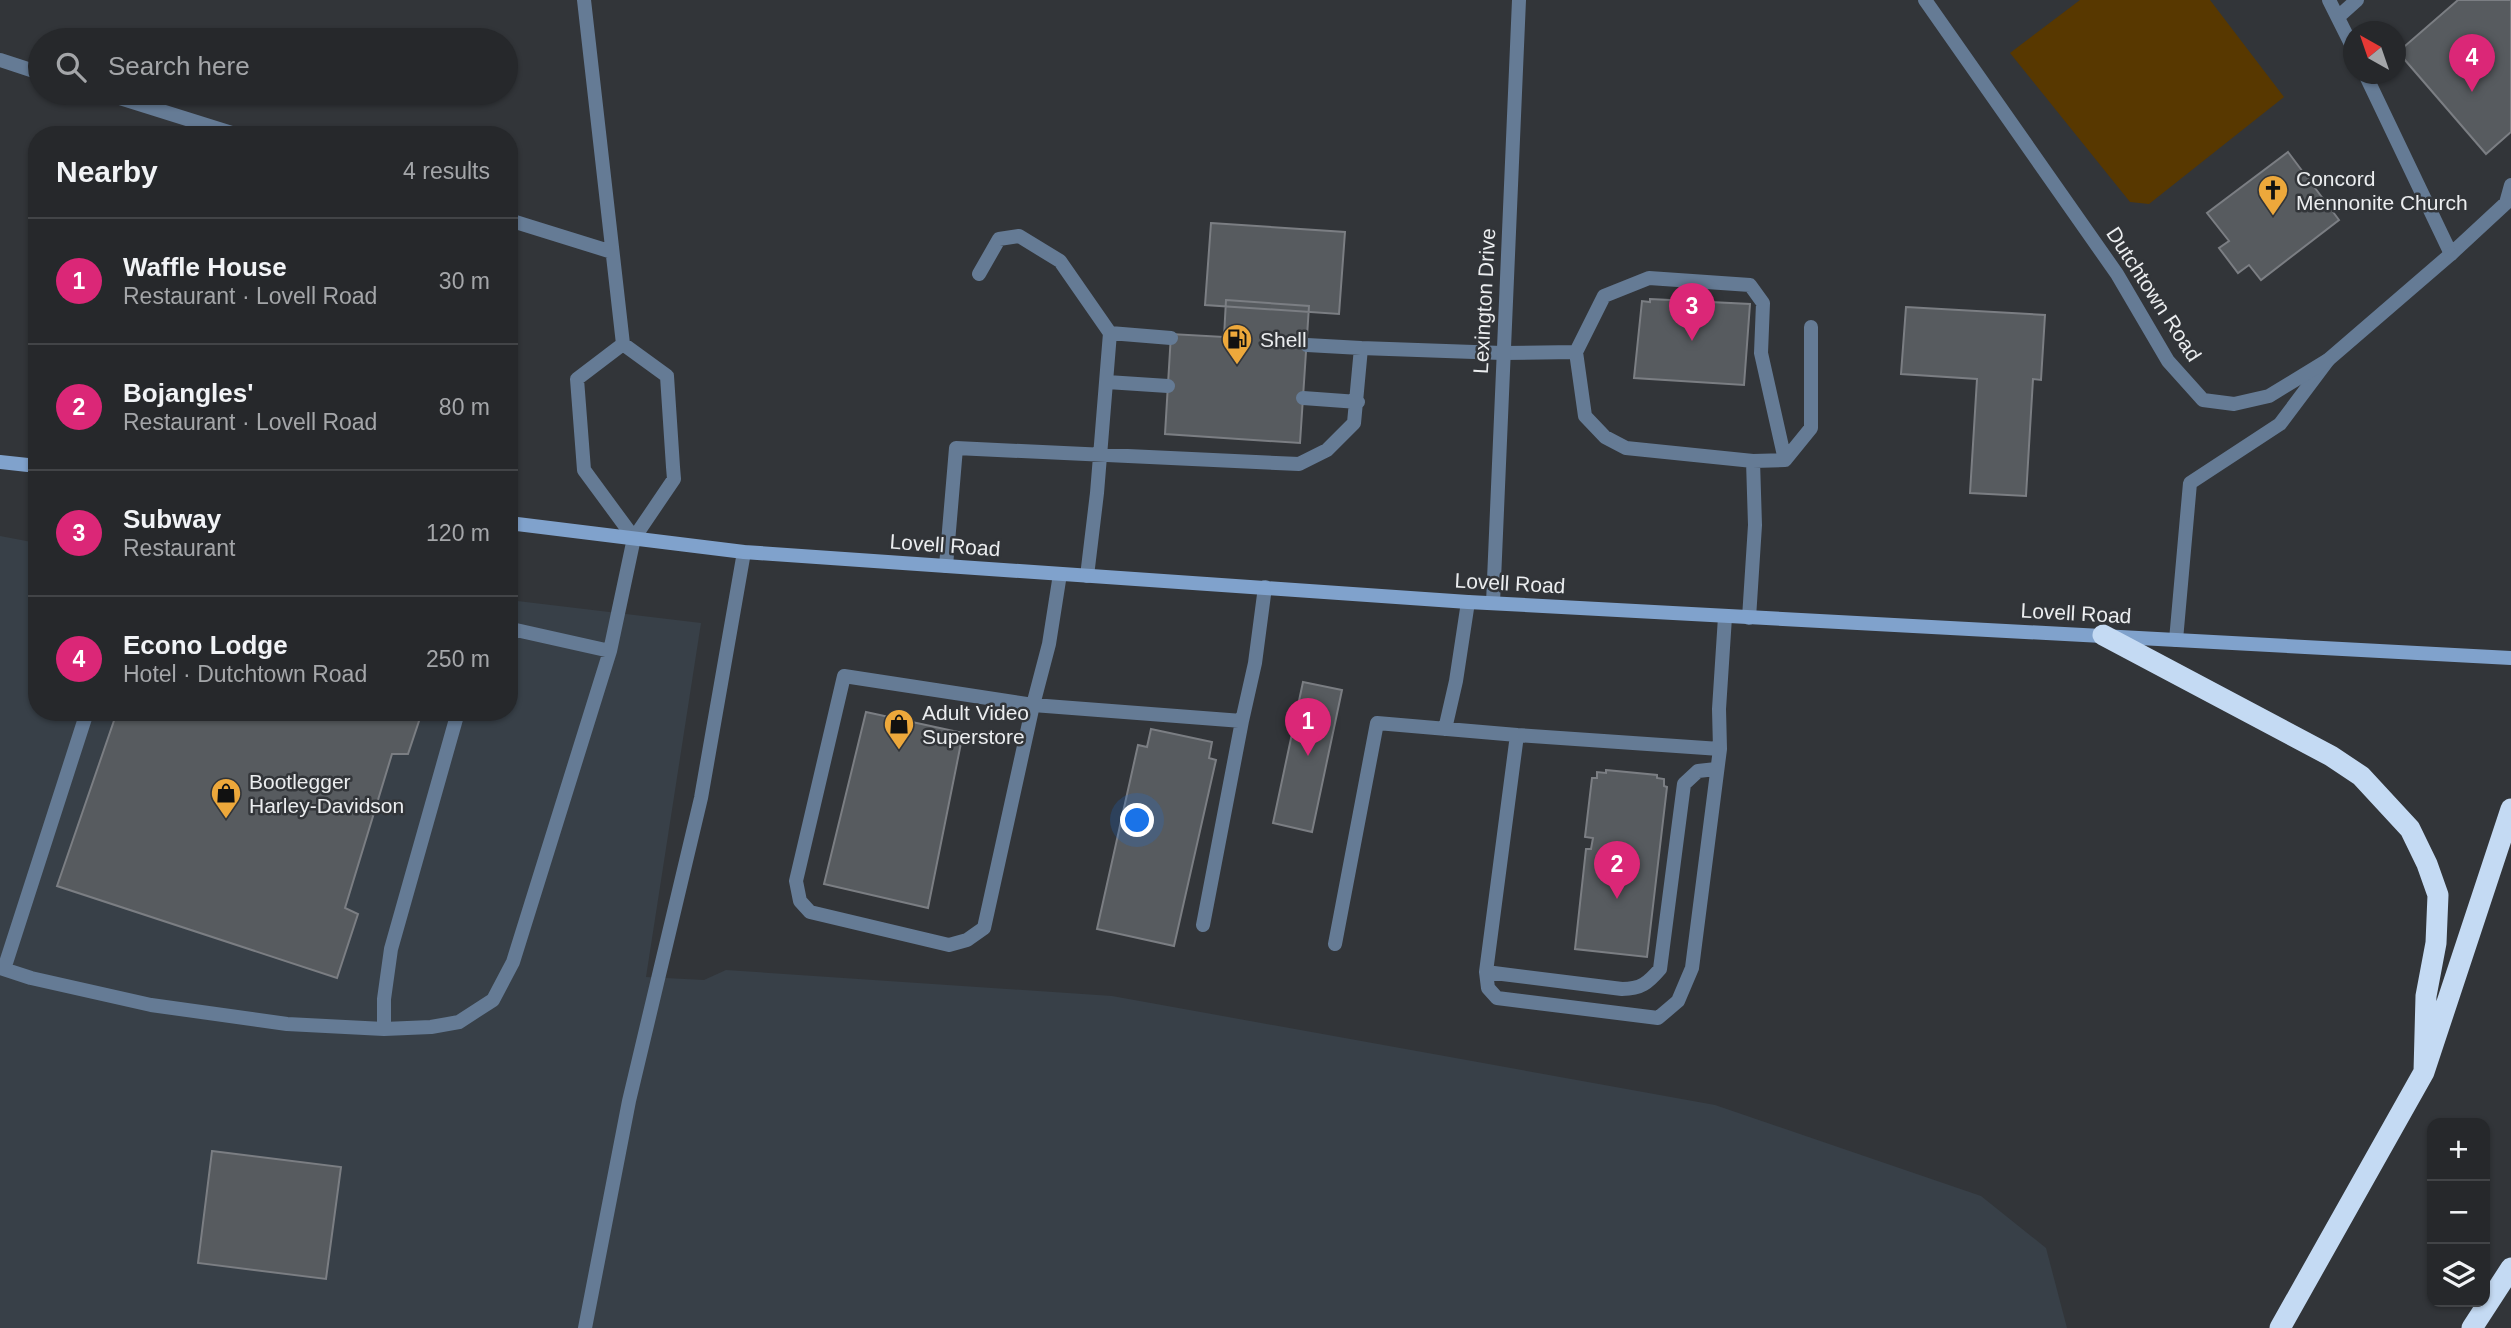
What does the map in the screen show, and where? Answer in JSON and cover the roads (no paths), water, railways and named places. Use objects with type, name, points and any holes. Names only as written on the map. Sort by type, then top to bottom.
[{"type":"highway","points":[[2103,635],[2331,756],[2361,776],[2410,829],[2438,895],[2436,943],[2426,996],[2424,1072]]},
{"type":"highway","points":[[2280,1328],[2424,1072],[2511,809]]},
{"type":"highway","points":[[2472,1328],[2511,1268]]},
{"type":"main road","points":[[0,462],[28,465]]},
{"type":"main road","name":"Lovell Road","points":[[518,524],[744,552],[1468,602],[2511,658]]},
{"type":"street","points":[[84,721],[2,968],[31,978],[150,1005],[287,1024],[431,1027],[459,1022],[493,1000],[513,962],[610,650],[634,538],[674,479],[667,376],[623,344],[584,0]]},
{"type":"street","name":"Lexington Drive","points":[[1493,603],[1519,0]]},
{"type":"street","name":"Dutchtown Road","points":[[1925,0],[2117,274],[2168,361],[2203,400],[2234,404],[2269,396],[2328,360],[2508,203]]},
{"type":"street","points":[[2329,0],[2343,27]]},
{"type":"street","points":[[2338,17],[2357,0]]},
{"type":"street","points":[[0,60],[28,69]]},
{"type":"street","points":[[2370,84],[2451,254]]},
{"type":"street","points":[[142,105],[209,126]]},
{"type":"street","points":[[2508,203],[2511,185]]},
{"type":"street","points":[[518,223],[612,252]]},
{"type":"street","points":[[979,274],[999,239],[1019,236],[1060,261],[1110,333],[1087,576]]},
{"type":"street","points":[[1649,278],[1750,285],[1763,303],[1761,353],[1786,460],[1753,461],[1626,448],[1605,437],[1585,416],[1576,352],[1604,296],[1649,278]]},
{"type":"street","points":[[1786,460],[1811,428],[1811,327]]},
{"type":"street","points":[[1110,333],[1171,338]]},
{"type":"street","points":[[623,344],[577,379],[583,470],[634,538]]},
{"type":"street","points":[[1307,345],[1502,353],[1576,352]]},
{"type":"street","points":[[946,566],[956,448],[1299,464],[1327,450],[1354,423],[1361,348]]},
{"type":"street","points":[[2176,640],[2190,482],[2280,424],[2328,360]]},
{"type":"street","points":[[1107,382],[1168,386]]},
{"type":"street","points":[[1303,398],[1358,402]]},
{"type":"street","points":[[1749,618],[1755,524],[1753,461]]},
{"type":"street","points":[[585,1328],[629,1101],[701,798],[744,552]]},
{"type":"street","points":[[1060,574],[1049,644],[1033,705],[984,928],[967,940],[949,945],[810,912],[800,901],[796,881],[844,676],[1033,705],[1242,721]]},
{"type":"street","points":[[1203,925],[1255,663],[1265,587]]},
{"type":"street","points":[[1445,729],[1456,681],[1468,602]]},
{"type":"street","points":[[1517,735],[1486,972],[1488,988],[1497,998],[1658,1018],[1678,1001],[1692,968],[1720,749],[1719,709],[1725,617]]},
{"type":"street","points":[[518,630],[610,650]]},
{"type":"street","points":[[384,1028],[391,949],[455,721]]},
{"type":"street","points":[[1335,944],[1377,723],[1720,749]]},
{"type":"street","points":[[1486,972],[1622,989],[1637,989],[1648,983],[1660,969],[1684,784],[1698,771],[1716,769]]},
{"type":"place","name":"Econo Lodge","points":[[2472,92]]},
{"type":"place","name":"Concord Mennonite Church","points":[[2273,217]]},
{"type":"place","name":"Subway","points":[[1692,341]]},
{"type":"place","name":"Shell","points":[[1237,366]]},
{"type":"place","name":"Adult Video Superstore","points":[[899,751]]},
{"type":"place","name":"Waffle House","points":[[1308,756]]},
{"type":"place","name":"Bootlegger Harley-Davidson","points":[[226,820]]},
{"type":"place","name":"Bojangles'","points":[[1617,899]]}]
